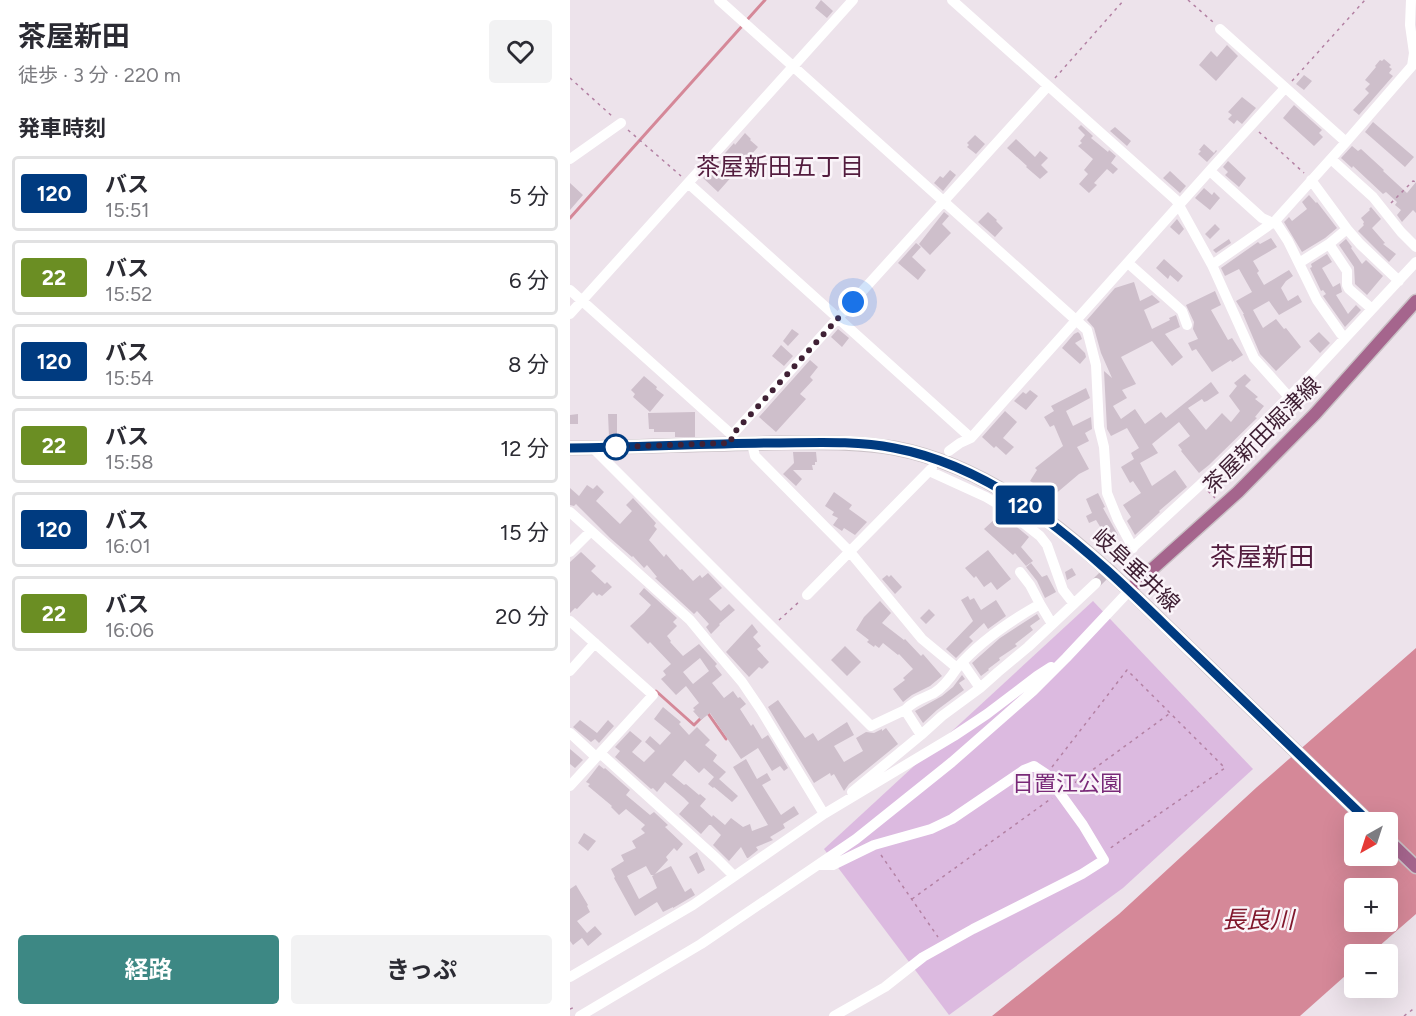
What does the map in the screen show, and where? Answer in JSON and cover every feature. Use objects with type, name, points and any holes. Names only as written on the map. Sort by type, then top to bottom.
[{"type":"main road","name":"茶屋新田堀津線","points":[[1132,594],[1140,579],[1238,492],[1315,414],[1416,302]]},
{"type":"main road","name":"岐阜垂井線","points":[[570,448],[732,439],[752,444],[828,442],[878,446],[910,452],[977,475],[1015,498],[1078,545],[1359,812]]},
{"type":"main road","points":[[1398,850],[1416,867]]},
{"type":"street","points":[[719,0],[1087,330],[1096,365],[1099,427],[1104,447],[1107,493],[1133,548]]},
{"type":"street","points":[[570,314],[853,0]]},
{"type":"street","points":[[952,0],[1176,200],[1212,265],[1254,358],[1289,397]]},
{"type":"street","points":[[1212,265],[1274,222],[1412,66],[1414,53],[1410,25],[1411,0]]},
{"type":"street","points":[[1220,29],[1346,142]]},
{"type":"street","points":[[570,290],[732,439],[1048,86]]},
{"type":"street","points":[[949,451],[971,438],[1286,88]]},
{"type":"street","points":[[570,159],[621,123]]},
{"type":"street","points":[[1331,159],[1373,197],[1416,247]]},
{"type":"street","points":[[1210,171],[1262,218],[1274,222],[1299,263],[1317,300],[1346,338]]},
{"type":"street","points":[[1311,180],[1360,244],[1399,281]]},
{"type":"street","points":[[688,183],[971,438]]},
{"type":"street","points":[[1299,263],[1329,244],[1347,229]]},
{"type":"street","points":[[1329,244],[1347,271],[1347,285],[1372,309]]},
{"type":"street","points":[[1121,558],[1199,486],[1306,380],[1416,262]]},
{"type":"street","points":[[1128,263],[1182,311],[1187,325]]},
{"type":"street","points":[[752,444],[755,456],[850,552],[922,639],[960,665],[980,688]]},
{"type":"street","points":[[593,448],[871,726],[934,692],[949,680],[960,665],[989,637],[1040,604]]},
{"type":"street","points":[[807,595],[930,470],[1003,507],[1040,536],[1047,546],[1063,590],[1074,604]]},
{"type":"street","points":[[570,512],[690,620],[737,676],[761,710],[824,814]]},
{"type":"street","points":[[570,552],[591,531]]},
{"type":"street","points":[[1020,572],[1052,624]]},
{"type":"street","points":[[845,801],[855,788],[942,716],[980,688],[1096,583]]},
{"type":"street","points":[[580,1016],[701,944],[856,839],[952,762],[1033,691],[1132,594]]},
{"type":"street","points":[[570,621],[653,695],[572,780]]},
{"type":"street","points":[[570,671],[595,643]]},
{"type":"street","points":[[570,977],[693,905],[824,814],[987,714],[1037,676],[1066,658]]},
{"type":"street","points":[[904,710],[921,735]]},
{"type":"street","points":[[570,733],[598,755],[734,876]]},
{"type":"street","points":[[817,865],[833,866],[874,845],[931,830],[952,819],[1024,770],[1034,766],[1046,774],[1083,825],[1104,860],[1082,874],[974,928],[923,957],[885,987],[834,1016]]},
{"type":"path","points":[[1048,86],[1125,0]]},
{"type":"path","points":[[1188,0],[1220,29]]},
{"type":"path","points":[[1286,88],[1365,0]]},
{"type":"path","points":[[570,78],[688,183]]},
{"type":"path","points":[[1251,126],[1311,180]]},
{"type":"path","points":[[1384,210],[1413,181],[1416,182]]},
{"type":"path","points":[[772,627],[807,595]]},
{"type":"path","points":[[1046,774],[1127,670],[1225,768],[1100,856]]},
{"type":"path","points":[[1065,789],[1171,713]]},
{"type":"path","points":[[912,899],[1056,796]]},
{"type":"path","points":[[874,845],[944,945]]},
{"type":"path","points":[[1404,1016],[1416,1007]]},
{"type":"green space","name":"日置江公園","points":[[1093,601],[1253,769],[1123,888],[949,1015],[824,849]]},
{"type":"water","name":"長良川","points":[[1416,648],[1416,914],[1398,930],[1398,878],[1344,878],[1344,932],[1395,932],[1382,944],[1344,944],[1344,977],[1300,1016],[992,1016],[1119,914],[1257,787]]},
{"type":"building","points":[[821,0],[833,11],[827,18],[815,8]]},
{"type":"building","points":[[1227,45],[1238,56],[1216,81],[1199,65],[1211,51],[1217,57]]},
{"type":"building","points":[[1384,59],[1391,65],[1389,67],[1392,69],[1389,73],[1393,76],[1359,115],[1353,110],[1369,93],[1365,89],[1370,84],[1365,80],[1380,60]]},
{"type":"building","points":[[1304,75],[1312,81],[1304,90],[1296,84]]},
{"type":"building","points":[[1242,97],[1256,108],[1242,124],[1237,120],[1234,124],[1228,119],[1232,115],[1228,112]]},
{"type":"building","points":[[1294,105],[1322,130],[1319,133],[1323,137],[1314,146],[1283,118]]},
{"type":"building","points":[[1373,122],[1414,157],[1405,167],[1365,132]]},
{"type":"building","points":[[1081,125],[1093,136],[1091,138],[1116,156],[1111,163],[1118,169],[1113,174],[1107,169],[1094,183],[1097,185],[1089,193],[1079,184],[1088,174],[1084,170],[1093,159],[1078,146],[1085,135],[1078,128]]},
{"type":"building","points":[[1115,127],[1131,141],[1127,146],[1110,131]]},
{"type":"building","points":[[745,133],[758,147],[718,192],[703,178]]},
{"type":"building","points":[[975,135],[985,144],[976,154],[967,147],[969,145],[967,143]]},
{"type":"building","points":[[1016,139],[1035,157],[1040,151],[1048,158],[1041,165],[1048,172],[1040,179],[1007,148]]},
{"type":"building","points":[[1204,144],[1214,153],[1217,151],[1207,162],[1198,154]]},
{"type":"building","points":[[1352,146],[1358,151],[1361,149],[1407,193],[1416,182],[1416,213],[1413,210],[1402,222],[1397,215],[1401,210],[1395,205],[1397,202],[1386,192],[1383,194],[1341,158]]},
{"type":"building","points":[[1228,161],[1246,178],[1239,187],[1225,175],[1228,172],[1223,167]]},
{"type":"building","points":[[950,170],[956,175],[943,191],[934,183]]},
{"type":"building","points":[[1170,171],[1186,186],[1180,193],[1163,178]]},
{"type":"building","points":[[570,183],[583,195],[570,210]]},
{"type":"building","points":[[1204,188],[1212,195],[1214,192],[1220,198],[1210,210],[1195,198]]},
{"type":"building","points":[[1309,195],[1337,228],[1302,252],[1284,222],[1289,217],[1292,221],[1307,209],[1302,202]]},
{"type":"building","points":[[1371,207],[1381,219],[1372,228],[1385,243],[1383,244],[1396,254],[1389,262],[1358,231],[1364,225],[1361,218]]},
{"type":"building","points":[[944,212],[949,216],[942,224],[951,233],[930,255],[919,244]]},
{"type":"building","points":[[988,212],[1003,228],[995,237],[978,222]]},
{"type":"building","points":[[1177,219],[1184,229],[1179,235],[1170,227]]},
{"type":"building","points":[[1215,224],[1220,229],[1210,239],[1205,234]]},
{"type":"building","points":[[1271,238],[1277,247],[1253,261],[1259,271],[1257,273],[1264,285],[1289,270],[1293,276],[1281,288],[1288,301],[1298,295],[1302,302],[1279,315],[1269,301],[1253,310],[1263,328],[1276,319],[1301,347],[1276,371],[1260,354],[1244,314],[1236,301],[1252,292],[1239,269],[1225,276],[1221,268],[1258,242],[1260,244]]},
{"type":"building","points":[[1229,239],[1231,243],[1216,253],[1213,250]]},
{"type":"building","points":[[1346,239],[1362,264],[1366,260],[1383,276],[1367,295],[1355,284],[1354,267],[1339,245]]},
{"type":"building","points":[[916,243],[921,247],[912,257],[926,270],[918,280],[898,263]]},
{"type":"building","points":[[1327,254],[1332,262],[1322,268],[1333,287],[1340,283],[1342,292],[1336,295],[1348,314],[1356,305],[1361,310],[1345,327],[1323,296],[1326,294],[1323,290],[1321,291],[1310,268],[1311,264]]},
{"type":"building","points":[[1164,259],[1183,276],[1178,282],[1170,275],[1168,279],[1156,268]]},
{"type":"building","points":[[1134,282],[1140,301],[1152,295],[1160,302],[1144,310],[1152,329],[1176,315],[1180,327],[1165,334],[1183,357],[1172,366],[1152,341],[1121,357],[1136,384],[1122,390],[1127,398],[1113,406],[1121,419],[1135,409],[1145,424],[1161,412],[1166,418],[1211,382],[1219,393],[1207,401],[1204,402],[1202,399],[1188,408],[1206,430],[1222,413],[1231,422],[1240,411],[1229,396],[1237,386],[1234,383],[1245,374],[1251,380],[1245,386],[1258,397],[1255,399],[1264,406],[1255,417],[1257,418],[1199,473],[1178,445],[1190,436],[1179,422],[1152,444],[1158,453],[1140,463],[1152,486],[1175,470],[1187,487],[1135,535],[1127,521],[1131,517],[1123,505],[1141,493],[1133,481],[1130,483],[1121,467],[1134,459],[1131,453],[1139,448],[1127,428],[1111,436],[1107,429],[1104,371],[1112,378],[1101,353],[1094,328],[1087,320],[1115,288]]},
{"type":"building","points":[[1215,291],[1221,305],[1211,310],[1228,340],[1232,338],[1243,355],[1212,372],[1196,349],[1192,351],[1188,343],[1198,339],[1193,329],[1194,322],[1186,305]]},
{"type":"building","points":[[792,329],[799,334],[788,346],[783,341]]},
{"type":"building","points":[[838,329],[849,338],[842,347],[831,337]]},
{"type":"building","points":[[1078,332],[1082,339],[1075,343],[1086,357],[1080,364],[1062,348]]},
{"type":"building","points":[[1319,332],[1330,343],[1320,353],[1309,341]]},
{"type":"building","points":[[781,345],[793,356],[784,366],[772,356]]},
{"type":"building","points":[[810,360],[818,367],[810,377],[813,380],[800,394],[806,399],[776,432],[759,417]]},
{"type":"building","points":[[644,376],[664,395],[650,412],[633,397],[635,394],[631,390]]},
{"type":"building","points":[[1086,388],[1090,398],[1066,411],[1073,426],[1091,417],[1092,429],[1085,433],[1089,441],[1077,447],[1089,469],[1079,474],[1053,496],[1030,481],[1037,470],[1035,468],[1063,446],[1054,425],[1050,427],[1044,417],[1054,411],[1051,406]]},
{"type":"building","points":[[1030,390],[1038,396],[1026,410],[1014,401],[1023,392],[1026,394]]},
{"type":"building","points":[[1005,411],[1017,422],[1003,438],[1014,447],[1006,455],[982,437]]},
{"type":"building","points":[[695,412],[695,437],[675,437],[675,432],[654,432],[654,429],[649,429],[648,413]]},
{"type":"building","points":[[578,414],[578,424],[570,424],[570,415]]},
{"type":"building","points":[[608,414],[617,414],[617,437],[609,437]]},
{"type":"building","points":[[793,452],[816,452],[817,462],[812,465],[813,470],[793,470],[802,479],[796,486],[783,474],[794,463]]},
{"type":"building","points":[[587,485],[593,489],[597,485],[604,492],[596,501],[620,524],[632,511],[626,505],[633,498],[656,523],[654,526],[657,529],[649,540],[664,557],[666,554],[693,581],[700,575],[702,578],[708,573],[722,588],[709,599],[721,611],[729,604],[735,610],[711,634],[706,627],[709,624],[697,611],[694,614],[655,578],[657,577],[647,565],[644,568],[576,504],[570,505],[570,488],[579,496]]},
{"type":"building","points":[[834,492],[852,505],[849,509],[867,522],[855,535],[844,528],[842,531],[833,525],[838,518],[832,515],[834,512],[825,506]]},
{"type":"building","points":[[1098,493],[1105,507],[1103,508],[1118,535],[1115,539],[1107,531],[1104,533],[1096,520],[1089,523],[1086,516],[1092,513],[1086,499]]},
{"type":"building","points":[[997,517],[1008,527],[1012,523],[1029,537],[1021,547],[1033,561],[1026,566],[1015,553],[1013,555],[984,529]]},
{"type":"building","points":[[988,550],[1011,579],[997,590],[991,582],[984,587],[976,576],[974,578],[965,568]]},
{"type":"building","points":[[581,552],[596,566],[591,571],[605,584],[607,582],[612,587],[602,596],[599,594],[597,596],[593,592],[570,613],[570,562]]},
{"type":"building","points":[[1031,563],[1042,577],[1047,575],[1056,592],[1045,598],[1037,581],[1026,567]]},
{"type":"building","points":[[1072,568],[1076,575],[1067,580],[1065,572]]},
{"type":"building","points":[[887,575],[889,577],[891,575],[902,587],[895,594],[882,579]]},
{"type":"building","points":[[644,588],[677,618],[673,622],[677,626],[667,636],[683,656],[699,644],[717,664],[715,666],[722,675],[712,683],[724,698],[733,691],[738,698],[740,697],[746,704],[740,709],[751,726],[753,724],[762,739],[768,735],[788,768],[784,771],[780,766],[772,771],[758,748],[741,759],[710,713],[701,720],[693,711],[699,703],[686,686],[676,695],[661,679],[666,675],[663,671],[671,664],[650,642],[648,644],[630,626],[651,605],[639,594]],"holes":[[[700,658],[709,671],[693,684],[683,672]]]},
{"type":"building","points":[[968,596],[970,600],[974,598],[981,610],[996,600],[1006,616],[988,629],[984,623],[969,637],[973,641],[956,658],[946,649],[973,621],[961,600]]},
{"type":"building","points":[[880,601],[891,613],[882,623],[905,639],[921,656],[923,654],[942,676],[903,702],[893,689],[905,680],[903,678],[913,669],[899,654],[883,643],[879,648],[875,645],[874,647],[856,630],[864,617]]},
{"type":"building","points":[[929,609],[935,615],[926,624],[920,618]]},
{"type":"building","points":[[1037,614],[1040,619],[1030,626],[1033,630],[981,676],[972,663],[1000,638]]},
{"type":"building","points":[[752,624],[758,632],[753,637],[761,646],[757,649],[769,662],[762,669],[759,667],[749,677],[726,652]]},
{"type":"building","points":[[845,646],[861,662],[847,676],[831,660]]},
{"type":"building","points":[[962,675],[965,679],[959,683],[964,690],[923,723],[915,711],[942,696]]},
{"type":"building","points":[[778,700],[805,738],[813,733],[818,741],[847,722],[854,735],[834,746],[844,762],[863,751],[856,738],[866,732],[874,733],[886,728],[898,744],[849,784],[844,791],[834,774],[831,776],[830,773],[814,783],[768,707]]},
{"type":"building","points":[[663,707],[681,722],[679,724],[689,735],[697,727],[710,740],[705,745],[717,755],[713,761],[726,772],[719,779],[738,796],[732,802],[708,784],[714,777],[704,768],[699,773],[685,760],[672,775],[706,799],[700,806],[712,817],[713,815],[725,825],[731,818],[743,827],[750,824],[752,831],[768,825],[733,767],[746,759],[757,779],[767,773],[771,780],[762,785],[781,815],[794,806],[799,814],[783,824],[785,828],[770,837],[773,840],[756,847],[758,850],[748,858],[741,847],[729,861],[713,845],[721,835],[711,825],[701,834],[679,814],[689,803],[684,798],[665,782],[657,792],[651,789],[615,757],[620,751],[615,747],[630,731],[642,741],[632,752],[644,762],[655,751],[645,742],[650,736],[660,745],[671,733],[654,719]]},
{"type":"building","points":[[580,720],[597,733],[608,720],[614,726],[599,743],[595,739],[591,742],[573,727]]},
{"type":"building","points":[[570,749],[583,760],[575,768],[570,764]]},
{"type":"building","points":[[599,765],[605,768],[630,790],[626,795],[650,815],[654,812],[668,825],[665,827],[683,844],[677,851],[674,848],[666,857],[668,860],[655,874],[671,866],[685,892],[691,888],[695,895],[663,912],[657,902],[635,916],[611,869],[624,861],[621,855],[636,848],[632,841],[645,833],[641,829],[645,825],[626,809],[619,815],[586,782]],"holes":[[[646,866],[651,875],[654,875],[652,876],[657,888],[639,899],[627,876]]]},
{"type":"building","points":[[584,833],[596,841],[588,851],[578,843]]},
{"type":"building","points":[[697,852],[705,870],[698,874],[689,857]]},
{"type":"building","points":[[576,885],[590,912],[577,921],[587,933],[595,926],[602,934],[588,946],[582,938],[573,945],[570,941],[570,889]]},
{"type":"waterway","points":[[747,20],[765,0]]},
{"type":"waterway","points":[[570,218],[743,25]]},
{"type":"waterway","points":[[656,691],[694,725],[702,717]]},
{"type":"waterway","points":[[707,712],[726,739]]},
{"type":"tunnel","points":[[1096,583],[1121,558]]},
{"type":"bus line","name":"120","points":[[570,448],[731,443],[854,443],[894,448],[931,457],[977,475],[1015,498],[1093,558],[1359,812]]},
{"type":"district","name":"茶屋新田五丁目","points":[[780,166]]},
{"type":"district","name":"茶屋新田","points":[[1262,557]]},
{"type":"route","points":[[616,447],[731,443],[732,435],[853,302]]}]
